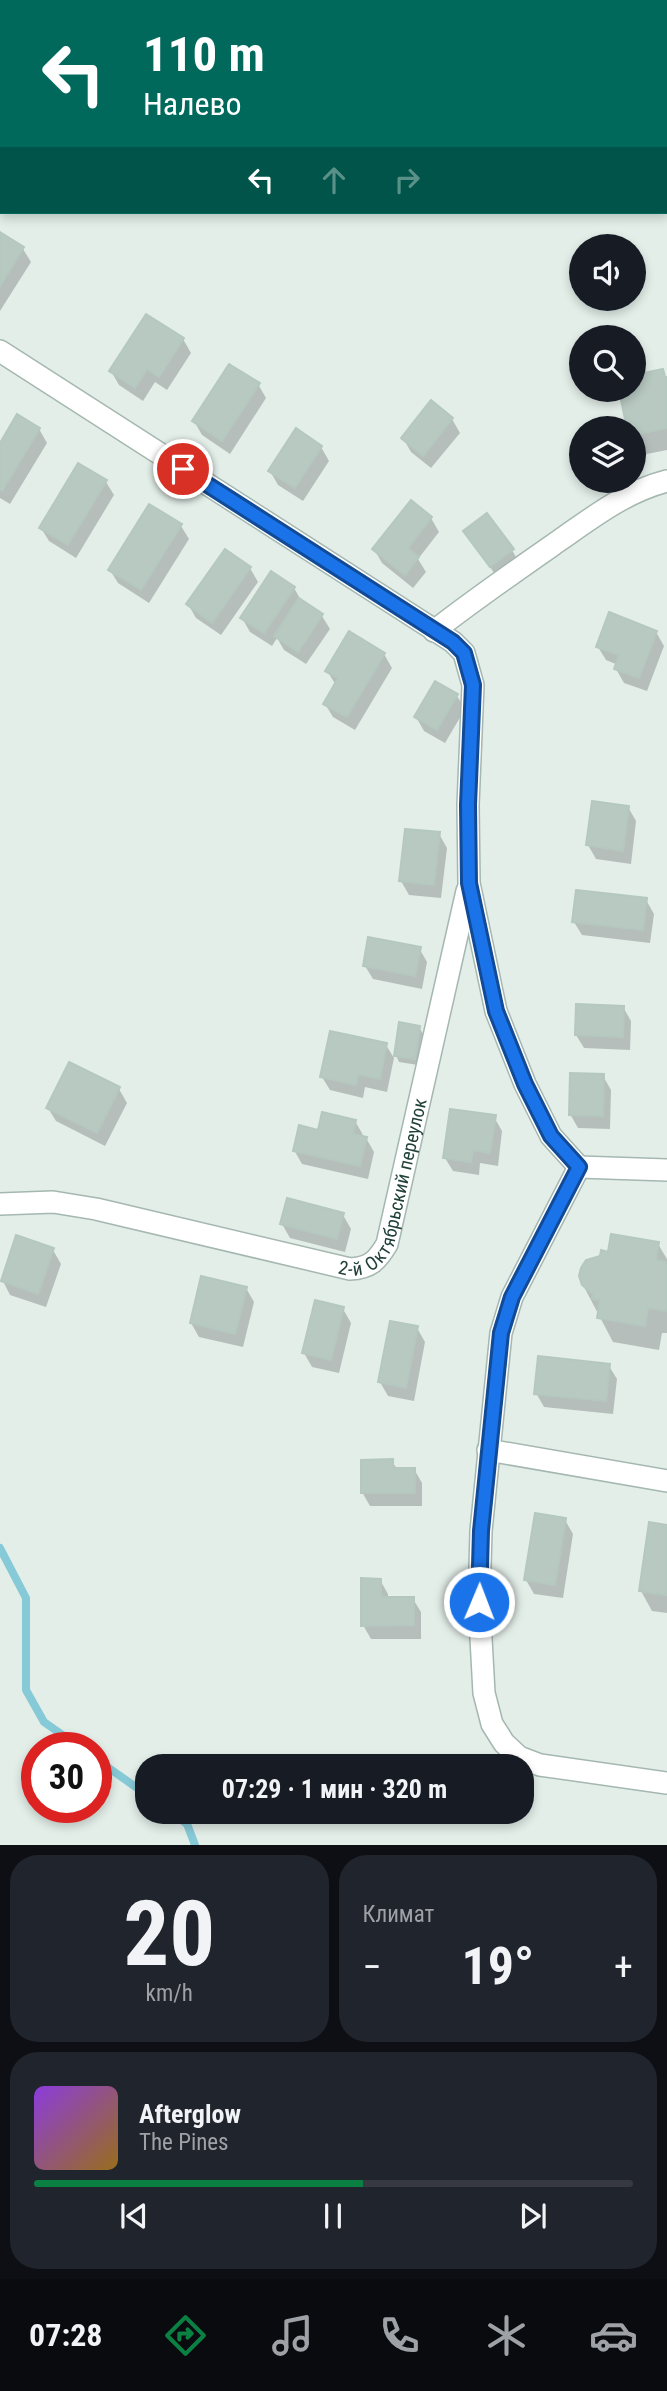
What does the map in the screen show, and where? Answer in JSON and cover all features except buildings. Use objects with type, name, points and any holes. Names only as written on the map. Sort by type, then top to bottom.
[{"type":"street","points":[[0,351],[453,642],[464,653],[473,685],[468,805],[469,883],[496,1011],[525,1084],[551,1136],[579,1167],[667,1170]]},
{"type":"street","points":[[434,631],[491,587],[610,506],[650,485],[667,481]]},
{"type":"street","name":"2-й Октябрьский переулок","points":[[0,1204],[52,1202],[96,1209],[350,1269],[366,1268],[377,1261],[387,1244],[469,883]]},
{"type":"street","points":[[579,1167],[512,1297],[501,1333],[481,1531],[479,1602],[484,1693],[492,1724],[504,1743],[519,1757],[540,1765],[667,1783]]},
{"type":"street","points":[[488,1450],[667,1480]]},
{"type":"waterway","points":[[0,1548],[26,1598],[26,1690],[44,1722],[58,1732]]},
{"type":"waterway","points":[[112,1770],[135,1787]]},
{"type":"waterway","points":[[187,1824],[195,1845]]},
{"type":"route","points":[[183,469],[453,642],[464,653],[473,685],[468,805],[469,883],[496,1011],[525,1084],[551,1136],[579,1167],[512,1297],[501,1333],[481,1531],[479,1602]]}]
